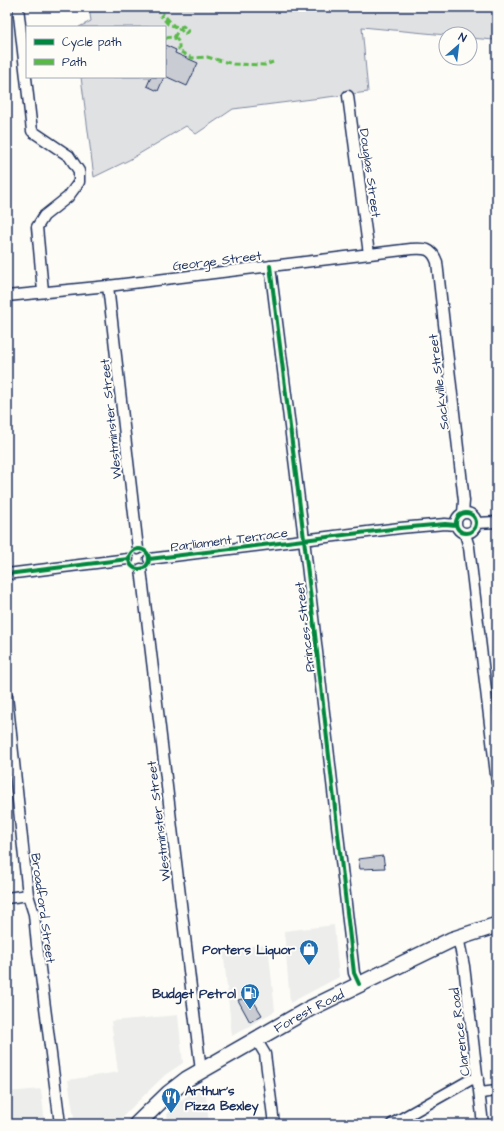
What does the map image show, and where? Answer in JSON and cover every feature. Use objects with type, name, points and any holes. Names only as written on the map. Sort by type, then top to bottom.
[{"type":"main road","name":"Forest Road","points":[[137,1124],[176,1087],[256,1038],[309,1009],[458,937],[497,925]]},
{"type":"street","points":[[18,7],[26,78]]},
{"type":"street","points":[[26,78],[32,131],[69,156],[79,171],[79,182],[68,197],[44,216],[37,227],[43,291]]},
{"type":"street","name":"Douglas Street","points":[[348,96],[369,254]]},
{"type":"street","name":"George Street","points":[[7,296],[43,291],[108,286],[423,248],[429,250]]},
{"type":"street","name":"Sackville Street","points":[[429,250],[434,255],[437,262],[464,501],[463,513]]},
{"type":"street","name":"Princes Street","points":[[270,266],[304,539],[354,973],[360,984]]},
{"type":"street","name":"Westminster Street","points":[[108,286],[138,549]]},
{"type":"street","points":[[463,513],[472,515],[476,523],[472,532],[465,534],[459,531],[456,525],[456,519],[463,513]]},
{"type":"street","points":[[476,523],[497,522]]},
{"type":"street","name":"Parliament Terrace","points":[[149,559],[400,528],[445,524],[456,525]]},
{"type":"street","points":[[465,534],[469,547],[497,783]]},
{"type":"street","points":[[138,549],[145,551],[149,559],[147,565],[141,569],[137,569],[131,565],[128,559],[132,551],[138,549]]},
{"type":"street","points":[[7,574],[128,559]]},
{"type":"street","name":"Westminster Street","points":[[141,569],[201,1071]]},
{"type":"street","name":"Broadford Street","points":[[7,696],[28,895],[34,914],[60,1124]]},
{"type":"street","points":[[7,898],[28,895]]},
{"type":"street","name":"Clarence Road","points":[[458,937],[464,966],[483,1124]]},
{"type":"street","points":[[256,1038],[265,1054],[274,1124]]},
{"type":"street","points":[[392,1124],[470,1080],[478,1078]]},
{"type":"street","points":[[480,1092],[497,1090]]},
{"type":"shaded area","points":[[89,7],[497,7],[497,48],[494,40],[478,39],[478,26],[438,26],[438,34],[362,27],[368,92],[233,109],[196,134],[186,126],[129,160],[94,177],[81,78],[166,78],[166,26],[81,26],[91,21]]},
{"type":"shaded area","points":[[334,925],[339,977],[290,1003],[284,931]]},
{"type":"shaded area","points":[[268,944],[275,1011],[232,1036],[223,949]]},
{"type":"shaded area","points":[[178,1015],[183,1063],[165,1075],[115,1124],[75,1124],[68,1080],[118,1072],[111,1021]]},
{"type":"shaded area","points":[[205,1085],[209,1124],[169,1124],[167,1114],[185,1097]]},
{"type":"shaded area","points":[[41,1089],[45,1124],[7,1124],[7,1092]]},
{"type":"building","points":[[166,45],[176,50],[175,53],[198,63],[187,86],[166,76]]},
{"type":"building","points":[[151,78],[164,78],[158,91],[147,86]]},
{"type":"building","points":[[383,856],[385,868],[360,869],[358,859]]},
{"type":"building","points":[[251,997],[262,1015],[250,1022],[238,1000]]},
{"type":"marked path","points":[[156,7],[163,14]]},
{"type":"marked path","points":[[174,38],[178,30],[180,29],[185,34],[188,31],[183,26],[174,26],[163,14],[161,16],[168,24],[174,26],[178,30]]},
{"type":"marked path","points":[[166,38],[171,37],[177,39],[179,43],[179,51],[192,58],[207,57],[233,64],[265,65],[273,62]]},
{"type":"cycle path","points":[[270,266],[304,539],[354,973],[359,984]]},
{"type":"cycle path","points":[[466,513],[473,516],[476,523],[473,530],[466,533],[459,530],[456,523],[459,516],[466,513]]},
{"type":"cycle path","points":[[149,559],[400,528],[445,524],[456,525]]},
{"type":"cycle path","points":[[139,549],[146,552],[149,559],[146,566],[139,569],[132,566],[129,559],[132,552],[139,549]]},
{"type":"cycle path","points":[[7,574],[128,559]]},
{"type":"place","name":"Porters Liquor","points":[[309,966]]},
{"type":"place","name":"Budget Petrol","points":[[250,1010]]},
{"type":"place","name":"Arthur's Pizza Bexley","points":[[171,1114]]}]
